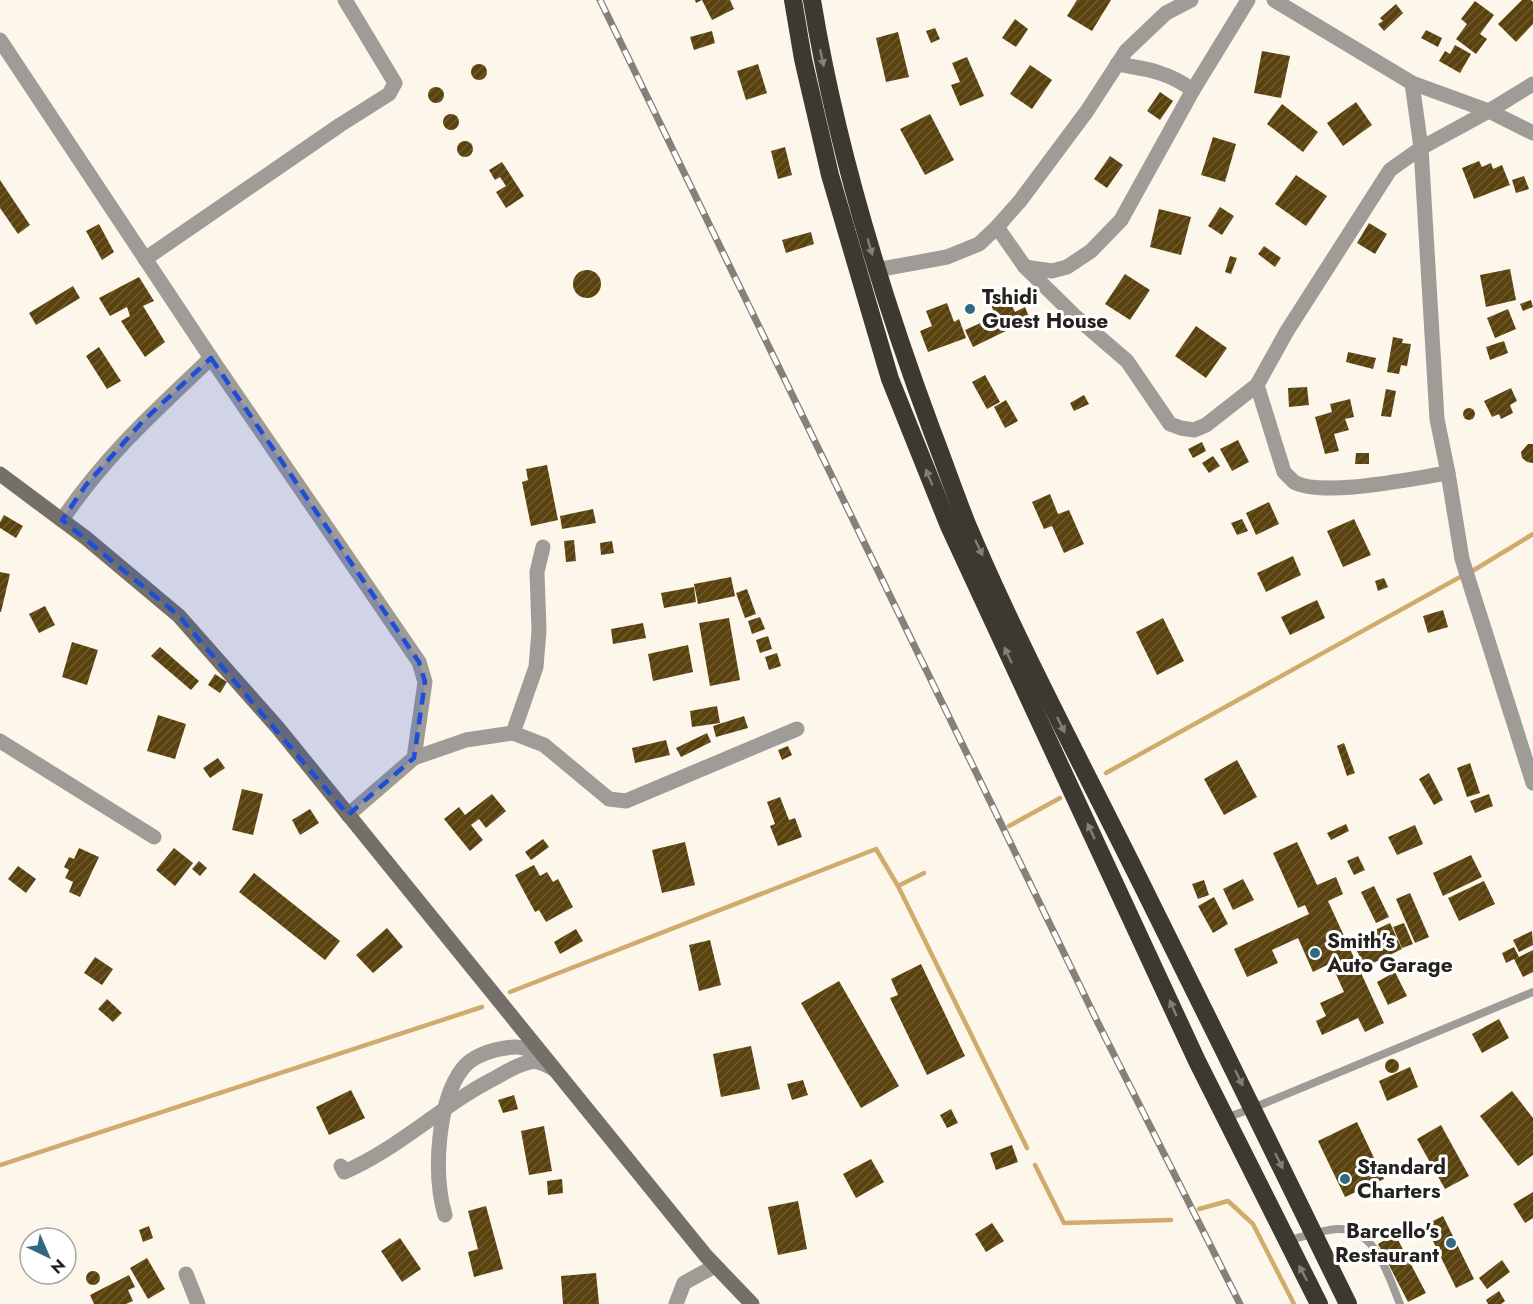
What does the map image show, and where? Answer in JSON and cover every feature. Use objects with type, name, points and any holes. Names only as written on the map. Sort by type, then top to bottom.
[{"type":"highway","points":[[793,0],[803,59],[830,175],[890,379],[949,526],[1197,1061],[1319,1304]]},
{"type":"highway","points":[[812,0],[821,54],[876,270],[907,362],[967,524],[1062,728],[1253,1108],[1348,1304]]},
{"type":"street","points":[[145,259],[389,94],[395,83],[345,0]]},
{"type":"street","points":[[876,270],[947,257],[979,244],[998,227],[1020,201],[1087,111],[1126,51],[1166,13],[1191,0]]},
{"type":"street","points":[[1024,267],[1052,271],[1067,267],[1091,251],[1121,220],[1248,0]]},
{"type":"street","points":[[1274,0],[1412,83],[1489,111],[1533,133]]},
{"type":"street","points":[[0,40],[145,259],[419,662],[425,682],[414,758]]},
{"type":"street","points":[[1117,64],[1158,71],[1178,79],[1194,90]]},
{"type":"street","points":[[1412,83],[1421,148],[1437,419],[1462,559],[1533,783]]},
{"type":"street","points":[[998,227],[1024,267],[1127,362],[1170,424],[1194,429],[1206,424],[1257,385],[1287,332],[1390,170],[1421,148],[1533,84]]},
{"type":"street","points":[[62,520],[86,485],[143,421],[212,358]]},
{"type":"street","points":[[1257,385],[1284,472],[1294,481],[1307,486],[1333,489],[1448,473]]},
{"type":"street","points":[[0,474],[86,538],[179,616],[278,728],[715,1266],[752,1304]]},
{"type":"street","points":[[513,733],[536,667],[539,631],[537,572],[543,547]]},
{"type":"street","points":[[348,815],[414,758],[466,740],[513,733],[544,745],[609,799],[626,801],[797,729]]},
{"type":"street","points":[[0,741],[154,837]]},
{"type":"street","points":[[445,1215],[440,1200],[441,1133],[451,1089],[465,1065],[486,1052],[525,1046],[548,1062]]},
{"type":"street","points":[[340,1166],[344,1172],[357,1166],[407,1136],[446,1107],[515,1067],[533,1061],[548,1062]]},
{"type":"street","points":[[676,1304],[684,1283],[715,1266]]},
{"type":"street","points":[[186,1274],[198,1304]]},
{"type":"lane","points":[[1225,1118],[1533,992]]},
{"type":"lane","points":[[1286,1241],[1338,1229],[1355,1231],[1367,1239],[1378,1255],[1400,1304]]},
{"type":"highlighted area","points":[[211,358],[419,662],[425,682],[414,758],[348,815],[179,616],[62,520],[86,485],[143,421]]},
{"type":"building","points":[[702,0],[730,0],[734,9],[712,20]]},
{"type":"building","points":[[1077,0],[1111,0],[1092,31],[1067,16]]},
{"type":"building","points":[[1522,0],[1533,2],[1533,24],[1516,42],[1498,24]]},
{"type":"building","points":[[1475,1],[1494,15],[1480,34],[1487,39],[1476,54],[1456,39],[1467,24],[1461,19]]},
{"type":"building","points":[[1396,4],[1403,13],[1384,31],[1378,24],[1383,21],[1380,18]]},
{"type":"building","points":[[1015,19],[1028,29],[1016,47],[1002,38]]},
{"type":"building","points":[[935,28],[940,39],[931,43],[926,31]]},
{"type":"building","points":[[1426,30],[1442,38],[1438,47],[1421,38]]},
{"type":"building","points":[[712,31],[715,43],[694,50],[690,37]]},
{"type":"building","points":[[898,32],[909,77],[886,82],[876,38]]},
{"type":"building","points":[[1455,45],[1471,54],[1460,73],[1439,61],[1445,51],[1450,54]]},
{"type":"building","points":[[1262,51],[1290,56],[1281,98],[1254,93]]},
{"type":"building","points":[[967,57],[984,96],[960,106],[951,85],[960,82],[952,63]]},
{"type":"building","points":[[479,64],[485,66],[487,72],[485,78],[479,80],[473,78],[471,72],[473,66]]},
{"type":"building","points":[[758,64],[767,93],[746,100],[737,71]]},
{"type":"building","points":[[1030,65],[1052,80],[1032,109],[1010,94]]},
{"type":"building","points":[[436,87],[442,89],[444,95],[442,101],[436,103],[430,101],[428,95],[430,89]]},
{"type":"building","points":[[1160,92],[1173,101],[1160,120],[1147,111]]},
{"type":"building","points":[[1356,102],[1372,125],[1343,146],[1327,123]]},
{"type":"building","points":[[1282,104],[1318,132],[1303,152],[1267,124]]},
{"type":"building","points":[[451,114],[457,116],[459,122],[457,128],[451,130],[445,128],[443,122],[445,116]]},
{"type":"building","points":[[930,114],[954,160],[925,175],[900,129]]},
{"type":"building","points":[[1213,137],[1236,144],[1225,182],[1201,175]]},
{"type":"building","points":[[465,141],[471,143],[473,149],[471,155],[465,157],[459,155],[457,149],[459,143]]},
{"type":"building","points":[[785,147],[792,175],[778,179],[771,151]]},
{"type":"building","points":[[1110,156],[1123,165],[1107,188],[1094,179]]},
{"type":"building","points":[[1479,161],[1482,167],[1491,163],[1493,169],[1502,165],[1510,185],[1474,199],[1462,168]]},
{"type":"building","points":[[502,162],[524,196],[506,208],[496,192],[506,186],[500,177],[495,180],[489,170]]},
{"type":"building","points":[[1296,175],[1327,196],[1306,226],[1275,204]]},
{"type":"building","points":[[1524,176],[1529,189],[1516,193],[1512,180]]},
{"type":"building","points":[[0,180],[30,225],[18,234],[0,208]]},
{"type":"building","points":[[1220,207],[1234,216],[1222,235],[1208,226]]},
{"type":"building","points":[[1159,209],[1191,217],[1181,255],[1150,247]]},
{"type":"building","points":[[1369,223],[1387,234],[1375,254],[1357,243]]},
{"type":"building","points":[[99,224],[114,252],[102,260],[86,231]]},
{"type":"building","points":[[811,232],[814,244],[786,253],[782,240]]},
{"type":"building","points":[[1264,246],[1281,258],[1275,267],[1258,254]]},
{"type":"building","points":[[1230,256],[1237,258],[1231,274],[1225,272]]},
{"type":"building","points":[[1510,269],[1516,300],[1486,307],[1480,275]]},
{"type":"building","points":[[587,270],[597,274],[601,284],[597,294],[587,298],[577,294],[573,284],[577,274]]},
{"type":"building","points":[[1125,274],[1150,290],[1130,320],[1105,304]]},
{"type":"building","points":[[139,277],[154,301],[143,306],[165,342],[145,357],[121,321],[130,316],[127,307],[110,316],[99,298]]},
{"type":"building","points":[[73,286],[80,298],[36,325],[29,313]]},
{"type":"building","points":[[1007,295],[1015,312],[1025,307],[1030,319],[973,347],[965,330],[996,316],[990,303]]},
{"type":"building","points":[[1531,300],[1533,307],[1523,311],[1520,304]]},
{"type":"building","points":[[947,303],[954,322],[959,319],[966,338],[928,352],[920,331],[932,326],[926,311]]},
{"type":"building","points":[[1508,309],[1516,329],[1495,338],[1487,318]]},
{"type":"building","points":[[1196,326],[1227,348],[1206,378],[1175,356]]},
{"type":"building","points":[[1393,337],[1403,339],[1402,343],[1411,344],[1407,366],[1401,365],[1399,374],[1387,372]]},
{"type":"building","points":[[1504,341],[1508,353],[1490,360],[1486,347]]},
{"type":"building","points":[[99,347],[121,381],[107,389],[86,356]]},
{"type":"building","points":[[1348,352],[1376,358],[1373,369],[1346,362]]},
{"type":"building","points":[[985,375],[1000,402],[987,409],[972,382]]},
{"type":"building","points":[[1307,387],[1309,405],[1289,407],[1288,388]]},
{"type":"building","points":[[1511,388],[1517,401],[1510,405],[1513,413],[1501,419],[1499,414],[1492,417],[1484,401]]},
{"type":"building","points":[[1386,389],[1396,391],[1391,417],[1381,416]]},
{"type":"building","points":[[1084,395],[1089,404],[1074,411],[1070,403]]},
{"type":"building","points":[[1350,399],[1354,417],[1345,419],[1349,430],[1334,434],[1339,451],[1325,454],[1315,417],[1332,412],[1330,404]]},
{"type":"building","points":[[1006,400],[1018,421],[1005,428],[994,407]]},
{"type":"building","points":[[1471,408],[1475,414],[1471,420],[1467,420],[1463,412]]},
{"type":"building","points":[[1238,440],[1249,462],[1232,471],[1220,449]]},
{"type":"building","points":[[1202,442],[1206,451],[1193,458],[1188,449]]},
{"type":"building","points":[[1528,444],[1533,444],[1533,463],[1522,458],[1521,452]]},
{"type":"building","points":[[1356,453],[1369,453],[1369,464],[1355,464]]},
{"type":"building","points":[[1213,456],[1220,466],[1209,473],[1202,463]]},
{"type":"building","points":[[547,465],[558,520],[531,526],[522,482],[528,480],[526,469]]},
{"type":"building","points":[[1050,494],[1058,514],[1069,510],[1084,544],[1064,553],[1052,526],[1044,529],[1032,502]]},
{"type":"building","points":[[1269,502],[1279,524],[1256,535],[1246,513]]},
{"type":"building","points":[[593,509],[596,523],[562,529],[560,516]]},
{"type":"building","points":[[4,515],[23,526],[16,538],[0,528]]},
{"type":"building","points":[[1242,519],[1248,531],[1237,535],[1231,523]]},
{"type":"building","points":[[1354,519],[1371,555],[1343,567],[1327,531]]},
{"type":"building","points":[[574,540],[576,561],[566,562],[564,541]]},
{"type":"building","points":[[612,541],[614,553],[601,555],[600,543]]},
{"type":"building","points":[[1293,556],[1301,575],[1266,592],[1257,573]]},
{"type":"building","points":[[0,572],[10,574],[1,612],[0,612]]},
{"type":"building","points":[[731,577],[735,596],[698,604],[694,584]]},
{"type":"building","points":[[1384,578],[1388,587],[1378,591],[1375,581]]},
{"type":"building","points":[[694,587],[696,602],[664,608],[661,593]]},
{"type":"building","points":[[747,589],[756,614],[745,618],[736,593]]},
{"type":"building","points":[[1317,600],[1325,618],[1290,635],[1281,617]]},
{"type":"building","points":[[45,606],[55,625],[39,633],[29,614]]},
{"type":"building","points":[[1443,610],[1448,627],[1428,633],[1423,616]]},
{"type":"building","points":[[760,617],[765,629],[752,634],[748,621]]},
{"type":"building","points":[[729,618],[740,680],[710,686],[699,623]]},
{"type":"building","points":[[1163,618],[1184,661],[1157,675],[1136,632]]},
{"type":"building","points":[[643,623],[646,638],[613,644],[611,629]]},
{"type":"building","points":[[768,636],[772,649],[760,653],[756,640]]},
{"type":"building","points":[[72,642],[98,650],[87,685],[62,677]]},
{"type":"building","points":[[688,645],[693,672],[653,681],[648,654]]},
{"type":"building","points":[[160,647],[199,681],[191,690],[151,656]]},
{"type":"building","points":[[777,653],[781,666],[769,670],[765,657]]},
{"type":"building","points":[[215,674],[227,682],[220,693],[208,685]]},
{"type":"building","points":[[717,706],[720,723],[692,727],[690,711]]},
{"type":"building","points":[[158,715],[186,724],[175,759],[147,751]]},
{"type":"building","points":[[744,716],[748,728],[716,737],[713,726]]},
{"type":"building","points":[[707,733],[711,742],[681,757],[676,748]]},
{"type":"building","points":[[666,740],[670,755],[635,763],[632,748]]},
{"type":"building","points":[[1344,743],[1355,773],[1347,776],[1337,746]]},
{"type":"building","points":[[788,746],[792,755],[782,760],[778,750]]},
{"type":"building","points":[[218,758],[225,768],[210,778],[203,768]]},
{"type":"building","points":[[1237,760],[1257,797],[1224,815],[1204,779]]},
{"type":"building","points":[[1470,763],[1480,793],[1467,797],[1457,768]]},
{"type":"building","points":[[1429,773],[1443,800],[1434,805],[1419,779]]},
{"type":"building","points":[[242,789],[263,794],[253,835],[232,830]]},
{"type":"building","points":[[492,794],[506,811],[486,828],[479,819],[471,825],[483,840],[470,851],[444,819],[459,807],[465,815]]},
{"type":"building","points":[[1489,794],[1493,806],[1475,813],[1470,801]]},
{"type":"building","points":[[780,797],[789,820],[795,818],[802,837],[778,846],[770,826],[775,824],[767,802]]},
{"type":"building","points":[[310,809],[319,823],[300,835],[292,820]]},
{"type":"building","points":[[1346,824],[1349,831],[1331,840],[1327,833]]},
{"type":"building","points":[[1415,825],[1423,844],[1397,855],[1388,837]]},
{"type":"building","points":[[543,839],[549,847],[531,860],[525,852]]},
{"type":"building","points":[[685,842],[695,885],[662,893],[652,850]]},
{"type":"building","points":[[1297,842],[1317,885],[1336,877],[1343,894],[1328,901],[1384,1023],[1365,1032],[1358,1018],[1322,1035],[1316,1021],[1326,1016],[1320,1003],[1344,992],[1331,963],[1313,972],[1298,938],[1272,950],[1278,963],[1247,977],[1234,949],[1309,914],[1305,905],[1298,908],[1273,853]]},
{"type":"building","points":[[79,848],[99,857],[80,897],[69,892],[73,882],[65,878],[69,870],[64,867],[69,857],[74,859]]},
{"type":"building","points":[[174,848],[193,863],[175,886],[156,870]]},
{"type":"building","points":[[1471,855],[1482,877],[1443,896],[1433,873]]},
{"type":"building","points":[[1358,856],[1365,870],[1354,875],[1347,861]]},
{"type":"building","points":[[199,861],[207,868],[200,876],[192,869]]},
{"type":"building","points":[[534,865],[540,876],[547,872],[553,882],[558,879],[573,907],[546,922],[539,910],[535,912],[515,875]]},
{"type":"building","points":[[18,866],[36,879],[26,893],[8,879]]},
{"type":"building","points":[[254,873],[340,941],[325,960],[239,892]]},
{"type":"building","points":[[1243,879],[1254,900],[1233,910],[1223,889]]},
{"type":"building","points":[[1204,880],[1209,895],[1198,899],[1192,884]]},
{"type":"building","points":[[1484,881],[1495,904],[1459,921],[1448,898]]},
{"type":"building","points":[[1374,886],[1389,917],[1376,923],[1361,892]]},
{"type":"building","points":[[1410,893],[1429,937],[1415,943],[1396,899]]},
{"type":"building","points":[[1214,897],[1228,924],[1213,933],[1198,906]]},
{"type":"building","points":[[1390,923],[1402,949],[1365,967],[1352,941]]},
{"type":"building","points":[[1404,923],[1413,944],[1402,948],[1393,927]]},
{"type":"building","points":[[387,928],[403,947],[373,973],[356,955]]},
{"type":"building","points":[[576,929],[583,941],[560,954],[554,942]]},
{"type":"building","points":[[1532,931],[1533,945],[1519,952],[1513,940]]},
{"type":"building","points":[[710,940],[721,985],[699,991],[689,945]]},
{"type":"building","points":[[1514,947],[1519,957],[1533,950],[1533,972],[1523,977],[1514,959],[1506,963],[1502,953]]},
{"type":"building","points":[[95,957],[113,969],[102,985],[84,973]]},
{"type":"building","points":[[921,964],[965,1056],[927,1075],[890,998],[898,995],[891,979]]},
{"type":"building","points":[[1395,972],[1407,996],[1388,1005],[1377,982]]},
{"type":"building","points":[[839,981],[899,1086],[861,1108],[801,1003]]},
{"type":"building","points":[[107,999],[122,1013],[113,1022],[98,1009]]},
{"type":"building","points":[[1499,1019],[1509,1038],[1482,1053],[1472,1034]]},
{"type":"building","points":[[751,1046],[760,1089],[721,1097],[713,1054]]},
{"type":"building","points":[[1389,1059],[1395,1059],[1399,1066],[1395,1073],[1389,1073],[1385,1069],[1385,1063]]},
{"type":"building","points":[[1410,1067],[1418,1087],[1387,1101],[1379,1081]]},
{"type":"building","points":[[803,1080],[808,1095],[792,1100],[787,1084]]},
{"type":"building","points":[[351,1090],[365,1118],[329,1135],[316,1107]]},
{"type":"building","points":[[1512,1091],[1533,1118],[1533,1155],[1518,1166],[1480,1116]]},
{"type":"building","points":[[514,1095],[518,1109],[503,1113],[498,1100]]},
{"type":"building","points":[[951,1109],[958,1123],[947,1128],[940,1115]]},
{"type":"building","points":[[1357,1122],[1384,1179],[1345,1197],[1318,1141]]},
{"type":"building","points":[[1441,1125],[1469,1176],[1445,1189],[1417,1139]]},
{"type":"building","points":[[544,1126],[552,1171],[529,1175],[521,1131]]},
{"type":"building","points":[[1012,1145],[1018,1162],[996,1170],[990,1153]]},
{"type":"building","points":[[871,1159],[884,1182],[856,1198],[843,1174]]},
{"type":"building","points":[[562,1179],[563,1193],[548,1195],[547,1181]]},
{"type":"building","points":[[1533,1192],[1533,1218],[1525,1223],[1513,1204]]},
{"type":"building","points":[[798,1201],[807,1249],[778,1255],[768,1207]]},
{"type":"building","points":[[486,1206],[503,1269],[474,1277],[468,1252],[478,1249],[468,1211]]},
{"type":"building","points":[[1443,1216],[1474,1279],[1456,1288],[1425,1225]]},
{"type":"building","points":[[992,1223],[1004,1241],[986,1252],[975,1234]]},
{"type":"building","points":[[149,1226],[153,1238],[143,1242],[139,1230]]},
{"type":"building","points":[[1395,1234],[1426,1293],[1408,1302],[1378,1244]]},
{"type":"building","points":[[400,1238],[421,1269],[402,1282],[381,1251]]},
{"type":"building","points":[[147,1258],[165,1289],[148,1299],[130,1268]]},
{"type":"building","points":[[1502,1260],[1510,1272],[1487,1289],[1479,1278]]},
{"type":"building","points":[[90,1271],[96,1271],[100,1278],[96,1285],[90,1285],[86,1281],[86,1275]]},
{"type":"building","points":[[596,1273],[599,1304],[563,1304],[561,1276]]},
{"type":"building","points":[[129,1275],[135,1287],[128,1290],[133,1301],[126,1304],[94,1304],[90,1295]]},
{"type":"building","points":[[1499,1291],[1505,1301],[1501,1304],[1488,1304],[1486,1300]]},
{"type":"waterway","points":[[1474,570],[1533,534]]},
{"type":"waterway","points":[[1106,773],[1460,577]]},
{"type":"waterway","points":[[1009,826],[1060,798]]},
{"type":"waterway","points":[[510,992],[876,849],[898,886],[1027,1148]]},
{"type":"waterway","points":[[898,886],[924,873]]},
{"type":"waterway","points":[[0,1165],[482,1007]]},
{"type":"waterway","points":[[1035,1165],[1064,1223],[1171,1220]]},
{"type":"waterway","points":[[1199,1209],[1228,1201],[1253,1224],[1294,1304]]},
{"type":"railway","points":[[600,0],[1099,1025],[1240,1304]]},
{"type":"place","name":"Tshidi Guest House","points":[[970,309]]},
{"type":"place","name":"Smith's Auto Garage","points":[[1315,953]]},
{"type":"place","name":"Standard Charters","points":[[1345,1179]]},
{"type":"place","name":"Barcello's Restaurant","points":[[1451,1243]]}]
